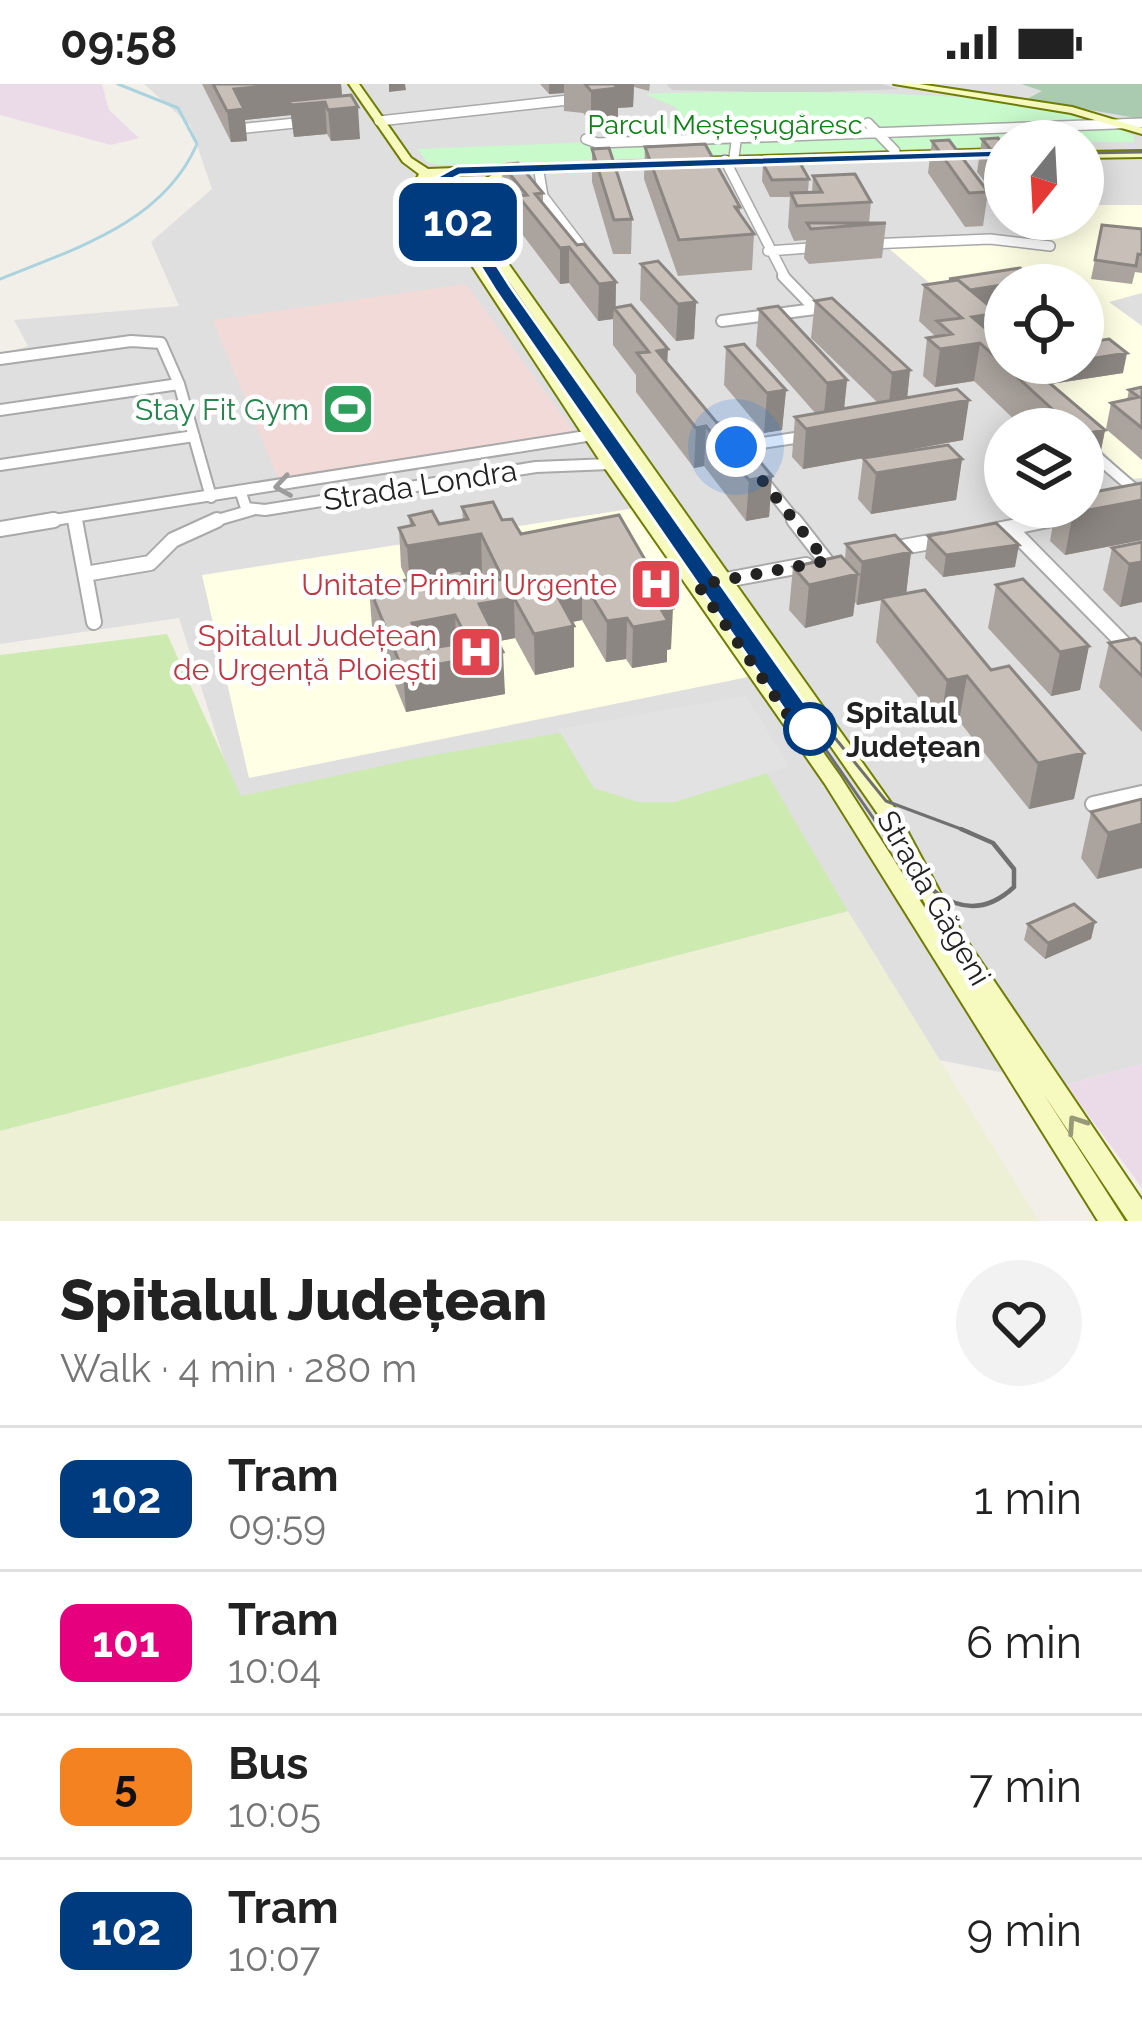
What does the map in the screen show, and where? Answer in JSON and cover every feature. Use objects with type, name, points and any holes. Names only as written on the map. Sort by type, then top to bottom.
[{"type":"main road","name":"Strada Găgeni","points":[[354,84],[407,160],[445,189],[467,214],[899,831],[943,940],[1112,1221]]},
{"type":"main road","points":[[899,84],[1072,110],[1142,127]]},
{"type":"main road","points":[[1104,152],[1142,151]]},
{"type":"main road","points":[[425,173],[984,155]]},
{"type":"main road","points":[[425,173],[984,156]]},
{"type":"main road","name":"Strada Găgeni","points":[[425,173],[422,180],[610,464],[1142,1221]]},
{"type":"main road","points":[[467,214],[469,194],[503,173]]},
{"type":"main road","points":[[445,189],[459,177],[475,174]]},
{"type":"street","points":[[358,117],[596,97]]},
{"type":"street","points":[[247,128],[323,121]]},
{"type":"street","points":[[898,122],[918,132]]},
{"type":"street","points":[[868,123],[895,152]]},
{"type":"street","points":[[586,139],[1124,124]]},
{"type":"street","points":[[722,321],[814,309],[779,272],[768,251],[730,161],[737,133]]},
{"type":"street","points":[[539,172],[543,196],[595,265]]},
{"type":"street","points":[[855,245],[990,239],[1050,246]]},
{"type":"street","points":[[768,251],[833,247]]},
{"type":"street","points":[[0,359],[131,341],[161,343],[179,384],[211,497]]},
{"type":"street","points":[[0,410],[179,384]]},
{"type":"street","name":"Strada Londra","points":[[0,529],[618,431]]},
{"type":"street","points":[[722,431],[826,561]]},
{"type":"street","points":[[736,447],[825,434]]},
{"type":"street","points":[[0,465],[194,436]]},
{"type":"street","name":"Strada Londra","points":[[85,574],[150,563],[173,539],[252,510],[536,466],[610,464]]},
{"type":"street","points":[[409,465],[420,484]]},
{"type":"street","points":[[1104,465],[1142,500],[1121,507]]},
{"type":"street","points":[[241,493],[252,510]]},
{"type":"street","points":[[75,518],[94,622]]},
{"type":"street","points":[[878,552],[1010,528],[1142,662]]},
{"type":"street","points":[[698,585],[844,558]]},
{"type":"street","points":[[1093,804],[1142,793]]},
{"type":"shaded area","points":[[0,84],[102,84],[109,110],[139,138],[111,145],[0,115]]},
{"type":"shaded area","points":[[144,84],[1142,84],[1142,1064],[1066,1085],[279,931],[179,618],[0,644],[0,355],[28,346],[14,320],[179,306],[151,242],[212,189],[190,125]]},
{"type":"shaded area","points":[[666,84],[881,84],[899,89],[798,93],[672,90]]},
{"type":"shaded area","points":[[1021,84],[1142,84],[1142,119],[1027,99],[1042,91]]},
{"type":"shaded area","points":[[1104,205],[1142,205],[1142,293],[1109,302],[1142,326],[1142,478],[1131,479],[1104,453],[1104,408],[1058,408],[1034,384],[1104,384],[1104,264],[984,264],[984,329],[886,246],[985,241],[1043,249],[1048,240],[1104,240]]},
{"type":"shaded area","points":[[466,284],[575,433],[279,481],[213,320]]},
{"type":"shaded area","name":"Spitalul Județean de Urgență Ploiești","points":[[636,508],[748,677],[249,778],[202,575]]},
{"type":"shaded area","points":[[746,696],[789,766],[675,802],[638,802],[594,788],[558,729]]},
{"type":"shaded area","points":[[848,911],[1039,1221],[0,1221],[0,1131]]},
{"type":"shaded area","points":[[1142,1064],[1142,1188],[1066,1085]]},
{"type":"green space","name":"Parcul Meșteșugăresc","points":[[645,94],[914,95],[1052,108],[1103,120],[984,120],[984,147],[439,165],[427,162],[418,149],[594,142],[660,131],[666,124],[688,121],[675,107]]},
{"type":"green space","name":"Parcul Meșteșugăresc","points":[[1104,121],[1134,137],[1134,142],[1104,142]]},
{"type":"green space","points":[[167,634],[241,796],[428,756],[726,704],[848,911],[0,1131],[0,655]]},
{"type":"building","points":[[213,84],[287,84],[234,89],[244,109],[227,111]]},
{"type":"building","points":[[585,84],[614,84],[618,88],[591,91]]},
{"type":"building","points":[[351,95],[358,107],[328,110],[325,102],[291,105],[289,101]]},
{"type":"building","points":[[949,140],[984,192],[969,193],[932,141]]},
{"type":"building","points":[[705,144],[740,207],[735,207],[754,234],[679,240],[645,147]]},
{"type":"building","points":[[609,148],[632,219],[614,220],[592,149]]},
{"type":"building","points":[[518,163],[543,193],[535,194],[577,245],[584,244],[616,282],[599,284],[569,247],[560,248],[518,196],[527,195],[502,165]]},
{"type":"building","points":[[800,163],[809,179],[772,180],[763,164]]},
{"type":"building","points":[[855,174],[871,202],[797,206],[791,193],[822,192],[813,176]]},
{"type":"building","points":[[807,223],[886,223],[811,229]]},
{"type":"building","points":[[1104,225],[1142,229],[1142,255],[1138,254],[1136,266],[1095,260],[1099,240],[1104,240]]},
{"type":"building","points":[[658,261],[696,302],[678,304],[641,264]]},
{"type":"building","points":[[984,274],[984,288],[970,290],[949,279]]},
{"type":"building","points":[[958,280],[984,301],[984,315],[972,317],[984,327],[984,347],[980,343],[940,349],[927,338],[952,334],[937,321],[962,318],[924,285]]},
{"type":"building","points":[[832,298],[910,370],[892,373],[815,301]]},
{"type":"building","points":[[631,305],[668,349],[657,351],[717,423],[727,422],[772,476],[749,480],[706,426],[696,428],[637,353],[649,352],[614,308]]},
{"type":"building","points":[[778,306],[847,380],[827,383],[759,309]]},
{"type":"building","points":[[1109,339],[1127,353],[1104,357],[1104,340]]},
{"type":"building","points":[[744,344],[786,390],[767,393],[726,347]]},
{"type":"building","points":[[1025,384],[1051,384],[1079,408],[1051,408]]},
{"type":"building","points":[[1142,387],[1142,428],[1111,403],[1139,397],[1129,390]]},
{"type":"building","points":[[957,389],[969,400],[806,429],[795,417]]},
{"type":"building","points":[[948,445],[962,459],[876,473],[863,458]]},
{"type":"building","points":[[1142,483],[1142,500],[1104,507],[1104,490]]},
{"type":"building","points":[[493,502],[502,520],[512,519],[521,534],[619,515],[673,608],[662,611],[668,621],[633,627],[627,618],[607,621],[582,580],[552,586],[574,626],[534,634],[514,598],[479,604],[503,652],[403,671],[369,587],[461,570],[469,586],[503,579],[481,534],[407,546],[399,528],[414,525],[409,516],[432,511],[439,524],[468,519],[462,507]],"holes":[[[455,615],[469,642],[425,649],[412,623]]]},
{"type":"building","points":[[984,525],[1001,528],[1019,545],[946,555],[928,536]]},
{"type":"building","points":[[895,535],[911,552],[862,562],[846,544]]},
{"type":"building","points":[[1142,542],[1142,562],[1129,564],[1112,548]]},
{"type":"building","points":[[841,556],[858,574],[809,585],[793,567]]},
{"type":"building","points":[[1023,579],[1089,646],[1060,652],[996,585]]},
{"type":"building","points":[[925,590],[991,670],[1009,666],[1084,753],[1038,763],[967,676],[947,680],[881,598]]},
{"type":"building","points":[[1135,638],[1142,645],[1142,676],[1109,643]]},
{"type":"building","points":[[1142,799],[1142,824],[1108,833],[1091,812]]},
{"type":"building","points":[[1074,904],[1095,922],[1048,943],[1028,924]]},
{"type":"waterway","points":[[0,279],[114,230],[139,214],[182,171],[197,144],[178,108],[118,84]]},
{"type":"tram line","points":[[1104,153],[1142,152]]},
{"type":"tram line","points":[[883,832],[435,187],[440,177],[457,171],[984,155]]},
{"type":"tram line","name":"102","points":[[812,732],[504,290],[436,182],[457,171],[984,155]]},
{"type":"tram line","points":[[961,829],[886,801],[831,733],[804,711],[439,183],[458,172],[984,157]]},
{"type":"tram line","points":[[881,829],[938,894],[974,906],[993,901],[1014,887],[1014,869],[993,843],[961,829]]},
{"type":"tram line","points":[[961,829],[969,832]]},
{"type":"place","name":"Stay Fit Gym","points":[[348,409]]},
{"type":"place","name":"Unitate Primiri Urgente","points":[[656,584]]},
{"type":"place","name":"Spitalul Județean de Urgență Ploiești","points":[[476,652]]},
{"type":"place","name":"Spitalul Județean","points":[[810,729]]},
{"type":"route","points":[[736,447],[826,561],[698,585],[803,737],[810,729]]}]
